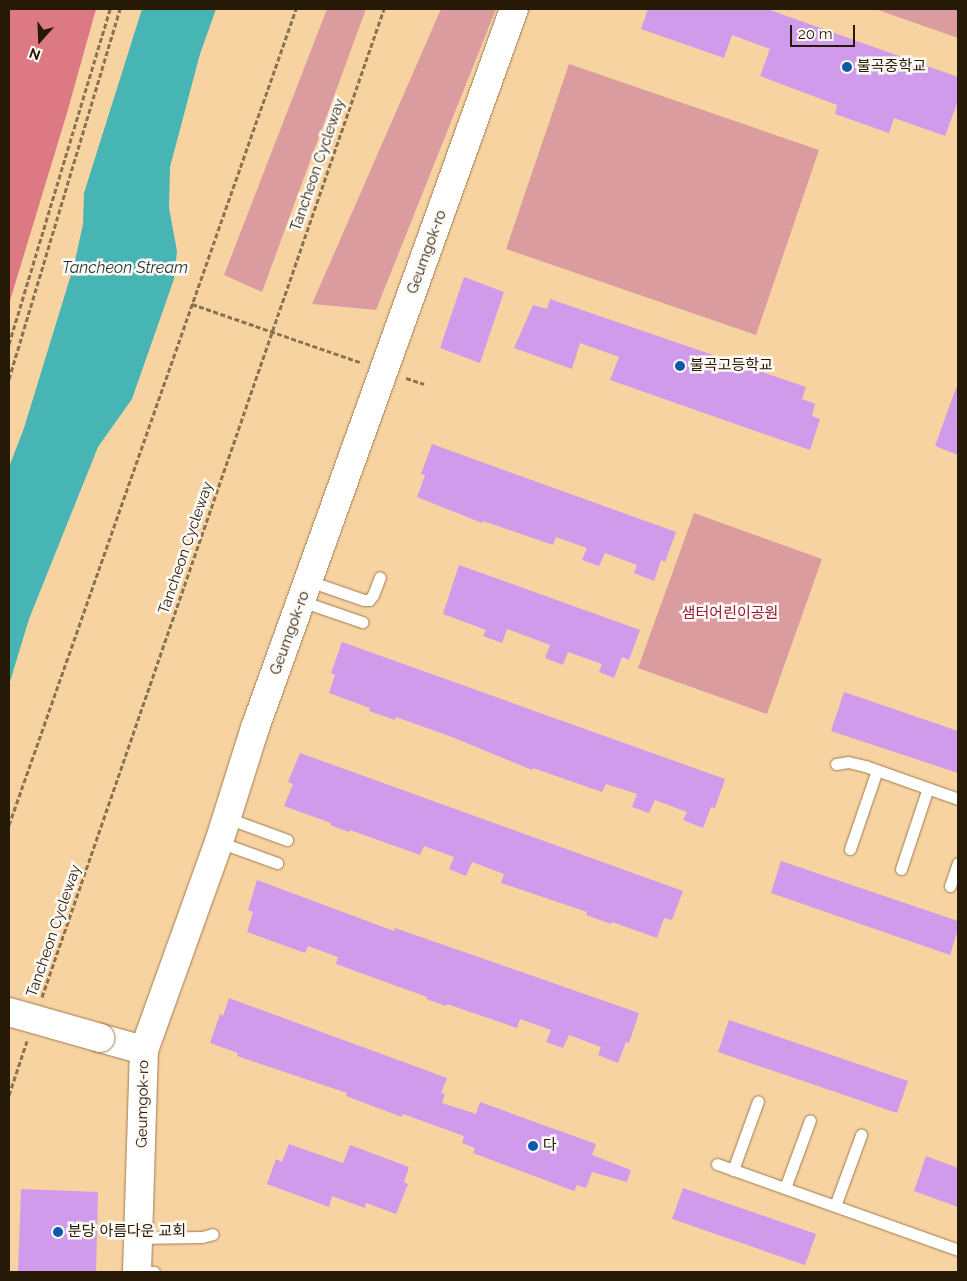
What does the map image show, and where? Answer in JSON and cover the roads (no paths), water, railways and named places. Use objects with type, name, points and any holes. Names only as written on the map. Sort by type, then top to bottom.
[{"type":"main road","name":"Geumgok-ro","points":[[142,1272],[138,1238],[144,1050],[223,830],[256,728],[514,9]]},
{"type":"main road","points":[[9,1012],[144,1050]]},
{"type":"lane","points":[[305,591],[369,600],[380,577]]},
{"type":"lane","points":[[305,591],[362,622]]},
{"type":"lane","points":[[836,764],[848,762],[877,770],[958,799]]},
{"type":"lane","points":[[850,849],[877,770]]},
{"type":"lane","points":[[901,869],[928,788]]},
{"type":"lane","points":[[223,830],[287,840]]},
{"type":"lane","points":[[223,830],[277,863]]},
{"type":"lane","points":[[950,886],[958,863]]},
{"type":"lane","points":[[733,1170],[758,1101]]},
{"type":"lane","points":[[785,1188],[810,1120]]},
{"type":"lane","points":[[835,1206],[861,1135]]},
{"type":"lane","points":[[717,1164],[958,1250]]},
{"type":"lane","points":[[138,1238],[202,1237],[213,1234]]},
{"type":"water","name":"Tancheon Stream","points":[[142,9],[216,9],[200,54],[170,167],[169,208],[177,251],[174,279],[132,399],[98,447],[29,619],[9,685],[9,467],[24,428],[74,265],[83,224],[84,193]]},
{"type":"place","name":"불곡중학교","points":[[847,67]]},
{"type":"place","name":"불곡고등학교","points":[[680,366]]},
{"type":"place","name":"다","points":[[533,1146]]},
{"type":"place","name":"분당 아름다운 교회","points":[[58,1232]]},
{"type":"park label","name":"샘터어린이공원","points":[[730,614]]}]
